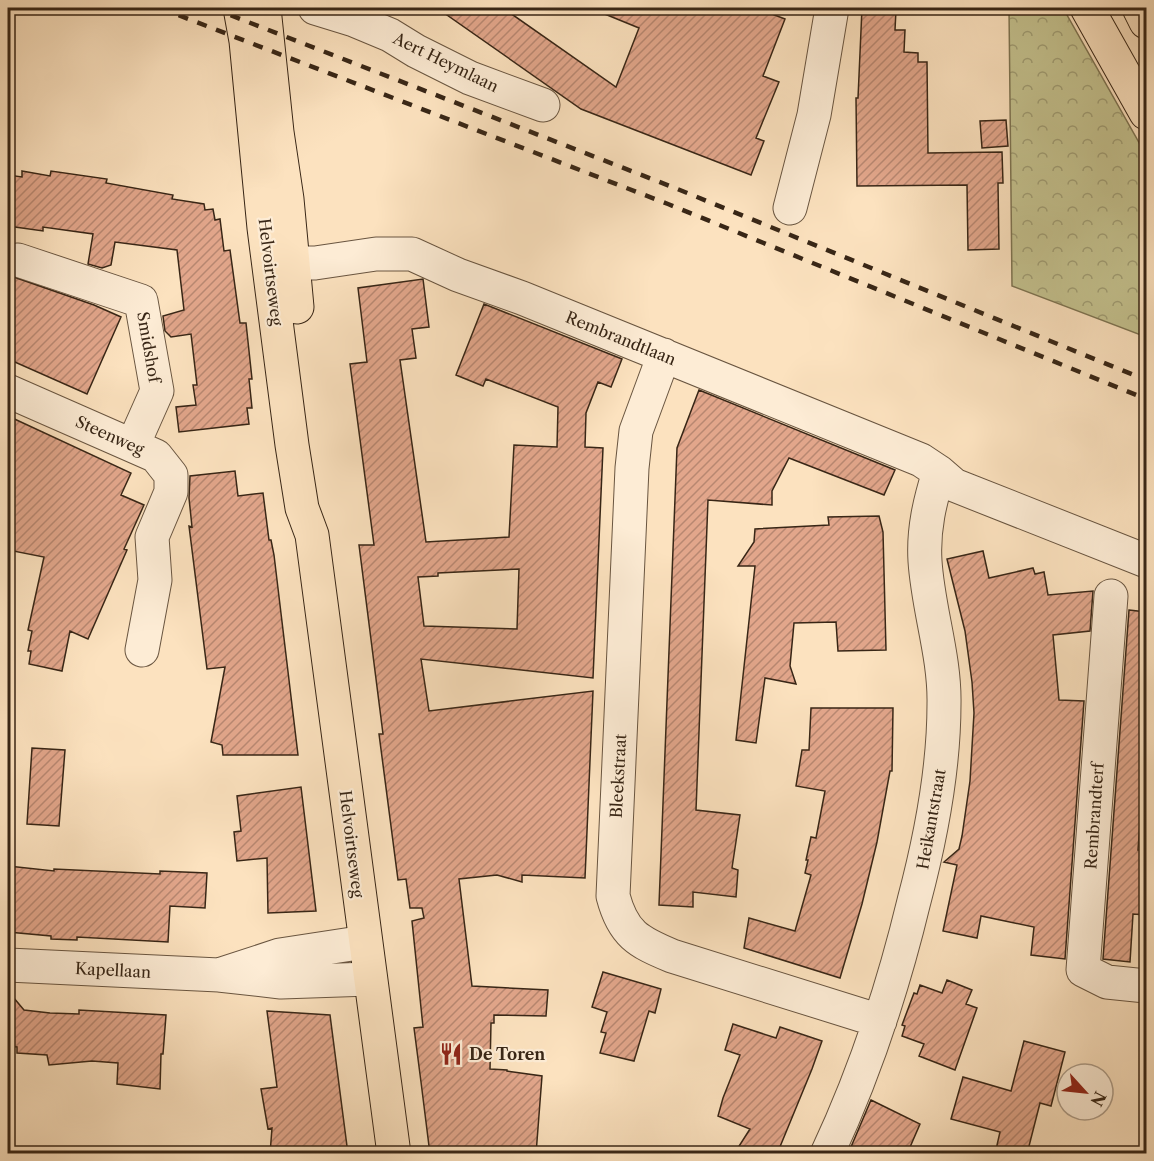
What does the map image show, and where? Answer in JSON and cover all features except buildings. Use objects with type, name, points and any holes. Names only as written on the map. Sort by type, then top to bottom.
[{"type":"main road","name":"Helvoirtseweg","points":[[240,8],[246,40],[266,238],[292,445],[302,508],[312,535],[394,1154]]},
{"type":"main road","name":"Helvoirtseweg","points":[[264,8],[277,132],[287,199],[319,506],[312,535]]},
{"type":"main road","points":[[1087,8],[1146,113]]},
{"type":"main road","points":[[1139,8],[1146,22]]},
{"type":"street","name":"Aert Heymlaan","points":[[315,8],[354,20],[390,35],[470,78],[543,105]]},
{"type":"street","points":[[790,208],[814,115],[832,8]]},
{"type":"street","name":"Rembrandtlaan","points":[[292,263],[315,263],[376,254],[412,254],[458,275],[522,298],[921,460],[939,472]]},
{"type":"street","name":"Smidshof","points":[[18,260],[141,301],[157,391],[133,445]]},
{"type":"street","name":"Bleekstraat","points":[[664,355],[636,431],[632,468],[613,896],[618,915],[631,934],[648,946],[672,956],[880,1021]]},
{"type":"street","name":"Steenweg","points":[[8,391],[156,456],[171,475],[171,492],[153,537],[155,580],[142,650]]},
{"type":"street","points":[[939,472],[954,485],[1146,561]]},
{"type":"street","name":"Heikantstraat","points":[[827,1154],[853,1097],[901,955],[934,812],[942,756],[944,702],[940,652],[925,560],[927,511],[939,472]]},
{"type":"street","name":"Rembrandterf","points":[[1111,596],[1083,970],[1107,982],[1146,986]]},
{"type":"street","name":"Kapellaan","points":[[219,975],[280,954],[365,942]]},
{"type":"street","name":"Kapellaan","points":[[8,965],[219,975],[281,982],[370,979]]},
{"type":"green space","points":[[1009,8],[1063,8],[1146,155],[1146,337],[1012,286]]},
{"type":"railway","points":[[160,8],[668,204],[1146,399]]},
{"type":"railway","points":[[212,8],[675,188],[1146,380]]},
{"type":"place","name":"De Toren","points":[[451,1054]]}]
